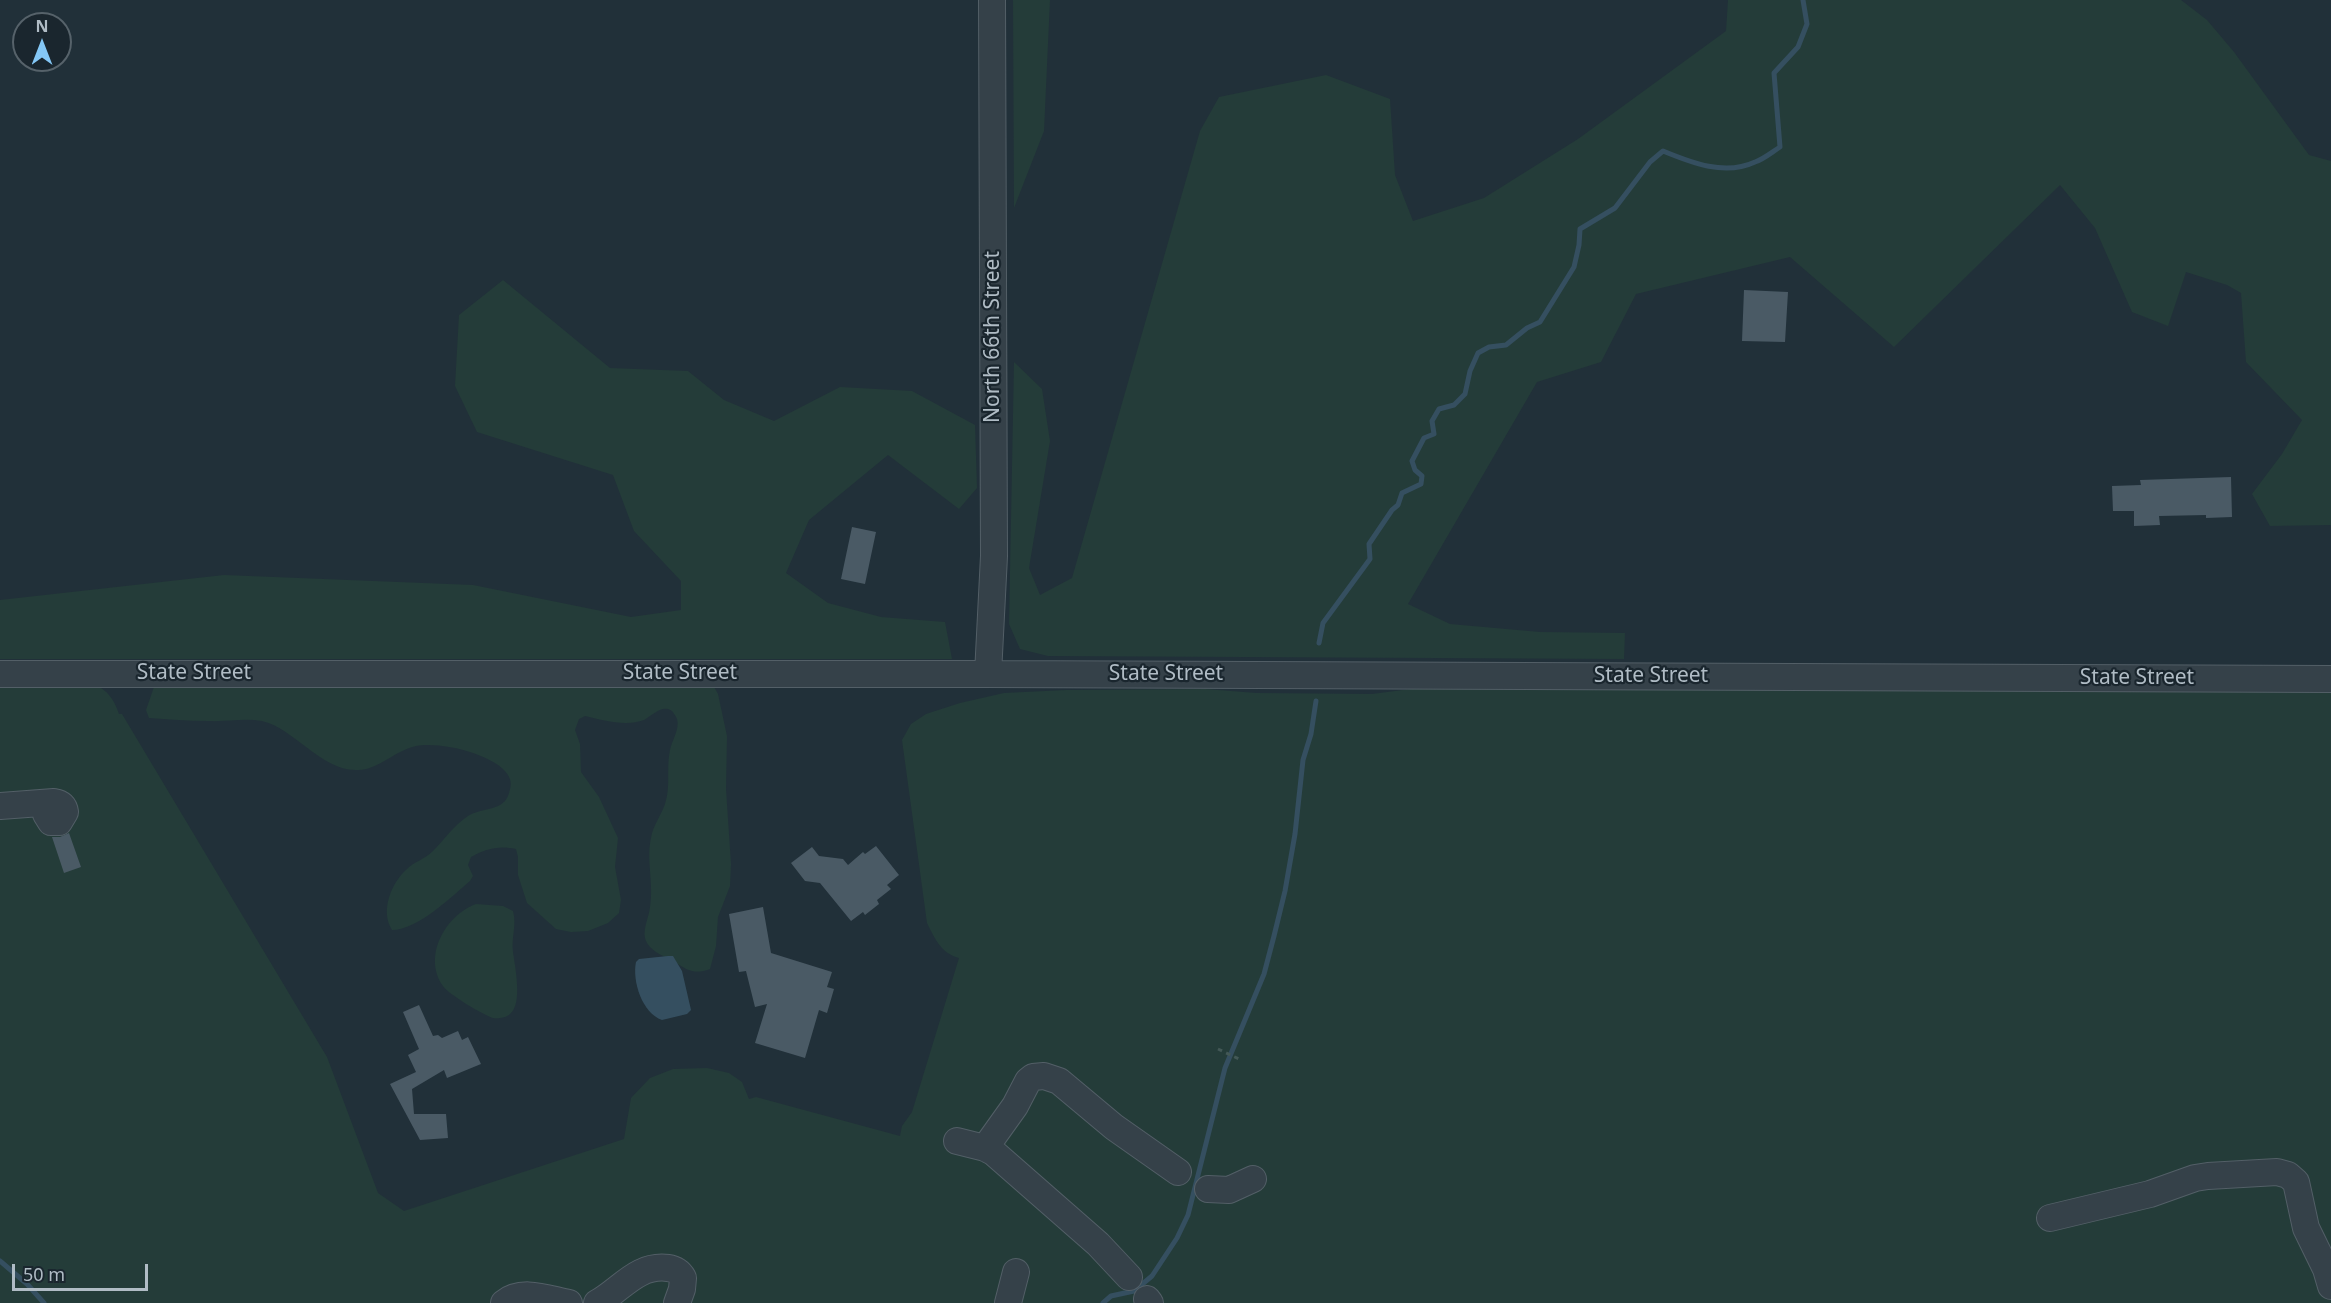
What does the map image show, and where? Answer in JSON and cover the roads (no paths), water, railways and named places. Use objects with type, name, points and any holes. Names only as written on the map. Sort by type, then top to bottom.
[{"type":"street","name":"North 66th Street","points":[[988,674],[994,556],[992,0]]},
{"type":"street","name":"State Street","points":[[0,674],[988,674],[2331,679]]},
{"type":"street","points":[[0,806],[47,803]]},
{"type":"street","points":[[985,1148],[1015,1106],[1028,1081],[1033,1077],[1044,1076],[1059,1081],[1114,1127],[1178,1172]]},
{"type":"street","points":[[957,1141],[985,1148],[998,1156],[1098,1244],[1130,1277]]},
{"type":"street","points":[[2050,1218],[2150,1194],[2195,1178],[2254,1172],[2283,1173],[2296,1182],[2306,1228],[2326,1269],[2331,1286]]},
{"type":"street","points":[[1208,1189],[1229,1190],[1245,1185],[1253,1179]]},
{"type":"street","points":[[597,1303],[634,1275],[663,1267],[675,1269],[683,1278],[677,1303]]},
{"type":"street","points":[[1008,1303],[1016,1272]]},
{"type":"street","points":[[504,1303],[510,1298],[526,1295],[569,1303]]},
{"type":"water","points":[[673,956],[682,971],[691,1010],[687,1014],[662,1020],[649,1011],[640,996],[635,970],[636,962],[639,959]]},
{"type":"waterway","points":[[1319,643],[1323,623],[1370,559],[1369,544],[1392,510],[1398,505],[1402,493],[1421,484],[1422,476],[1415,470],[1412,461],[1424,438],[1434,434],[1432,421],[1439,409],[1454,405],[1465,394],[1470,371],[1478,353],[1489,347],[1506,345],[1527,328],[1540,322],[1574,267],[1580,229],[1615,208],[1650,162],[1663,151],[1709,166],[1732,168],[1758,161],[1780,147],[1774,73],[1798,47],[1807,24],[1803,0]]},
{"type":"waterway","points":[[1103,1303],[1111,1296],[1134,1291],[1152,1276],[1177,1238],[1188,1215],[1225,1068],[1264,974],[1274,936],[1285,891],[1295,834],[1303,760],[1311,734],[1316,701]]},
{"type":"waterway","points":[[0,1261],[27,1284],[44,1303]]}]
